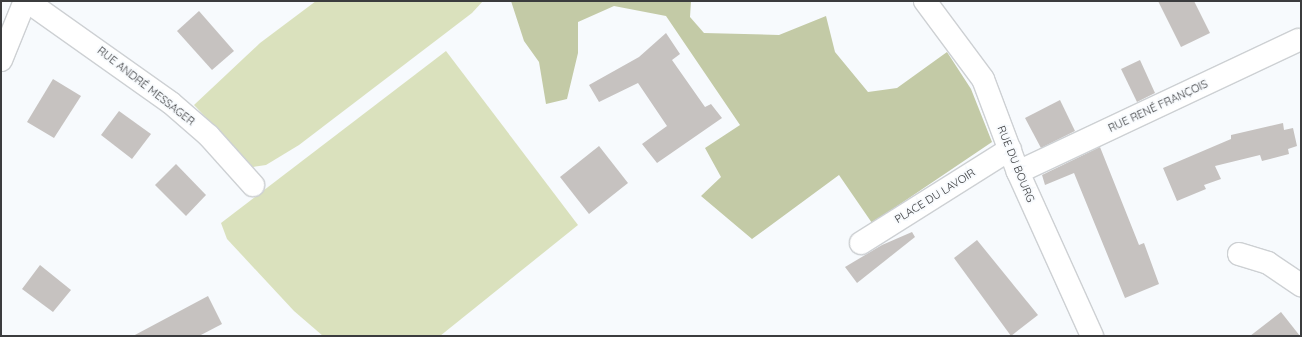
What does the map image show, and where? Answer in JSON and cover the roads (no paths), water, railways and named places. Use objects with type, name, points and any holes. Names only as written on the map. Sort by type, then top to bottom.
[{"type":"street","points":[[1,60],[26,1]]},
{"type":"street","name":"RUE ANDRÉ MESSAGER","points":[[26,1],[171,103],[209,136],[253,185]]},
{"type":"street","name":"RUE DU BOURG","points":[[925,1],[983,79],[1018,172],[1092,336]]},
{"type":"street","name":"RUE RENÉ FRANÇOIS","points":[[1018,172],[1298,40]]},
{"type":"street","name":"PLACE DU LAVOIR","points":[[861,243],[1010,149]]},
{"type":"street","points":[[1239,254],[1268,263],[1301,285]]}]
